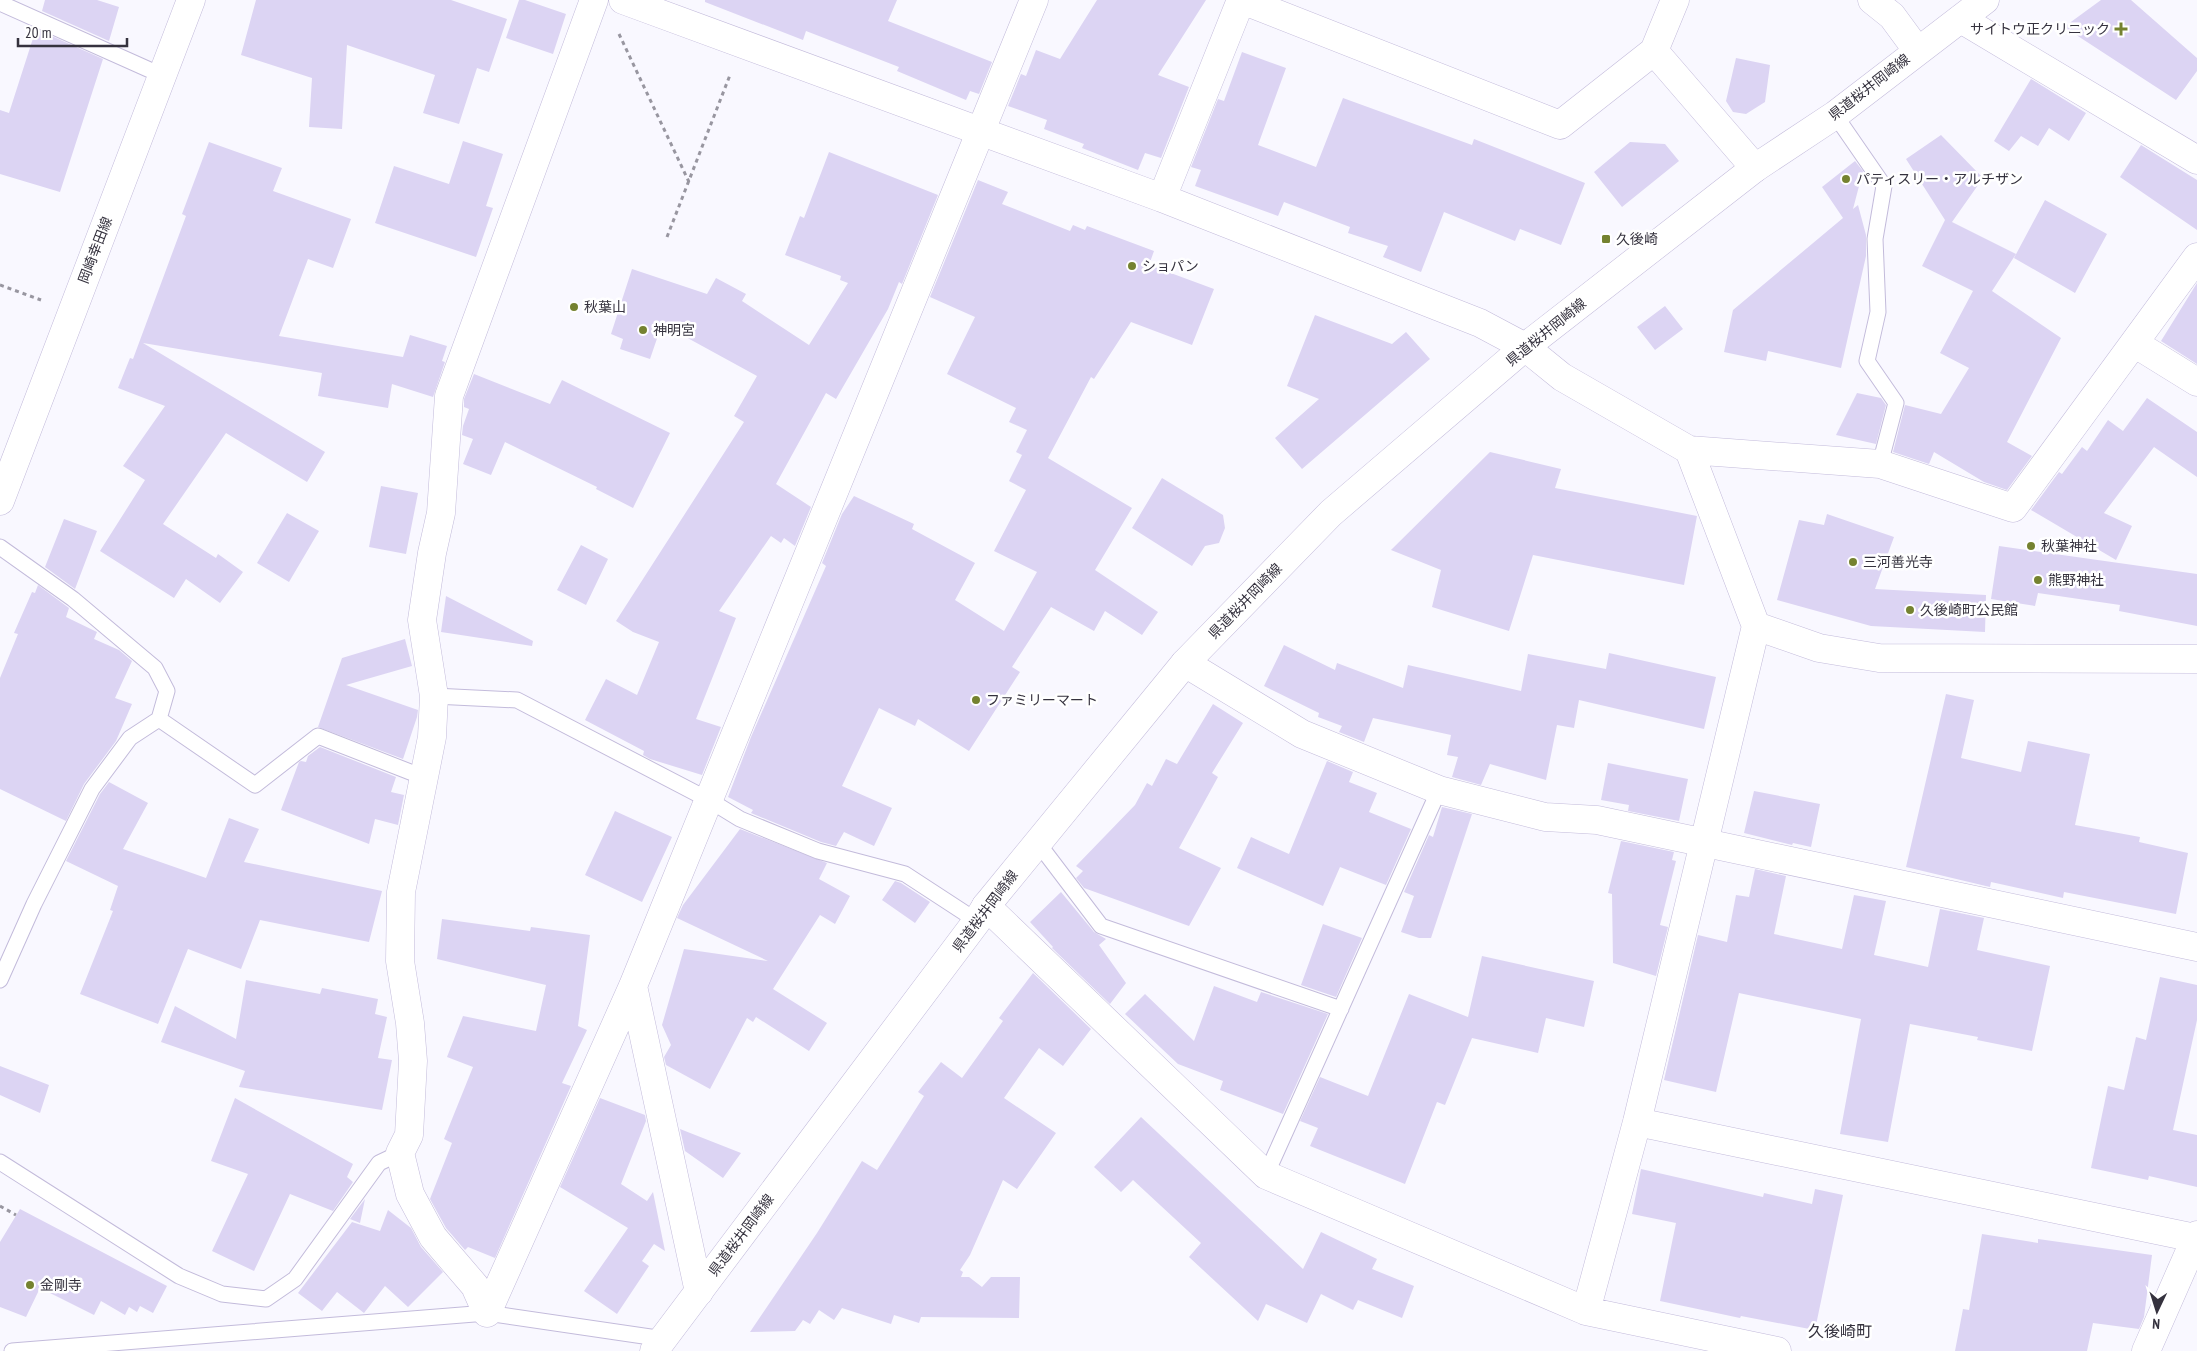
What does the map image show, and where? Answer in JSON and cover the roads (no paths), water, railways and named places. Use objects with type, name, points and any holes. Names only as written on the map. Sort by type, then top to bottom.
[{"type":"street","name":"岡崎幸田線","points":[[0,500],[191,0]]},
{"type":"street","points":[[487,1313],[475,1286],[433,1237],[410,1194],[400,1153],[410,1134],[413,1061],[410,1023],[400,961],[401,892],[432,737],[434,696],[422,620],[432,553],[442,513],[449,396],[594,0]]},
{"type":"street","points":[[623,0],[1162,198],[1480,322],[1526,347],[1562,377],[1689,450],[1880,464],[2013,508],[2197,257]]},
{"type":"street","points":[[487,1313],[633,986],[1034,0]]},
{"type":"street","points":[[1162,198],[1241,0],[1560,126],[1654,51],[1675,0]]},
{"type":"street","points":[[1872,0],[1892,16],[1917,50]]},
{"type":"street","name":"県道桜井岡崎線","points":[[659,1345],[982,914],[1038,843],[1185,663],[1331,513],[1526,347],[1755,168],[1835,115],[1917,50],[1985,0]]},
{"type":"street","points":[[1961,19],[2197,160]]},
{"type":"street","points":[[1654,51],[1755,168]]},
{"type":"street","points":[[2134,343],[2197,382]]},
{"type":"street","points":[[1586,1311],[1637,1122],[1756,626],[1689,450]]},
{"type":"street","points":[[1756,626],[1819,648],[1879,658],[2197,659]]},
{"type":"street","points":[[1185,663],[1302,734],[1439,790],[1546,816],[1597,820],[2197,947]]},
{"type":"street","points":[[982,914],[1266,1175],[1586,1311],[1777,1351]]},
{"type":"street","points":[[633,986],[699,1292]]},
{"type":"street","points":[[1637,1122],[2196,1236],[2146,1351]]},
{"type":"lane","points":[[0,3],[161,76]]},
{"type":"lane","points":[[1835,115],[1884,186],[1875,239],[1878,312],[1867,361],[1896,403],[1880,464]]},
{"type":"lane","points":[[0,547],[73,599],[155,668],[166,691],[159,719],[130,738],[92,789],[34,904],[0,980]]},
{"type":"lane","points":[[434,696],[516,700],[709,800],[740,819],[818,851],[905,874],[982,914]]},
{"type":"lane","points":[[159,719],[255,785],[318,736],[424,777]]},
{"type":"lane","points":[[1266,1175],[1439,790]]},
{"type":"lane","points":[[1038,843],[1102,926],[1341,1008]]},
{"type":"lane","points":[[0,1162],[179,1276],[222,1294],[266,1299],[295,1279],[379,1163],[400,1153]]},
{"type":"lane","points":[[12,1351],[487,1313],[659,1345]]},
{"type":"place","name":"サイトウ正クリニック","points":[[2121,29]]},
{"type":"place","name":"パティスリー・アルチザン","points":[[1846,179]]},
{"type":"place","name":"久後崎","points":[[1606,239]]},
{"type":"place","name":"ショパン","points":[[1132,266]]},
{"type":"place","name":"秋葉山","points":[[574,307]]},
{"type":"place","name":"神明宮","points":[[643,330]]},
{"type":"place","name":"秋葉神社","points":[[2031,546]]},
{"type":"place","name":"三河善光寺","points":[[1853,562]]},
{"type":"place","name":"熊野神社","points":[[2038,580]]},
{"type":"place","name":"久後崎町公民館","points":[[1910,610]]},
{"type":"place","name":"ファミリーマート","points":[[976,700]]},
{"type":"place","name":"金剛寺","points":[[30,1285]]},
{"type":"district","name":"久後崎町","points":[[1840,1331]]}]
